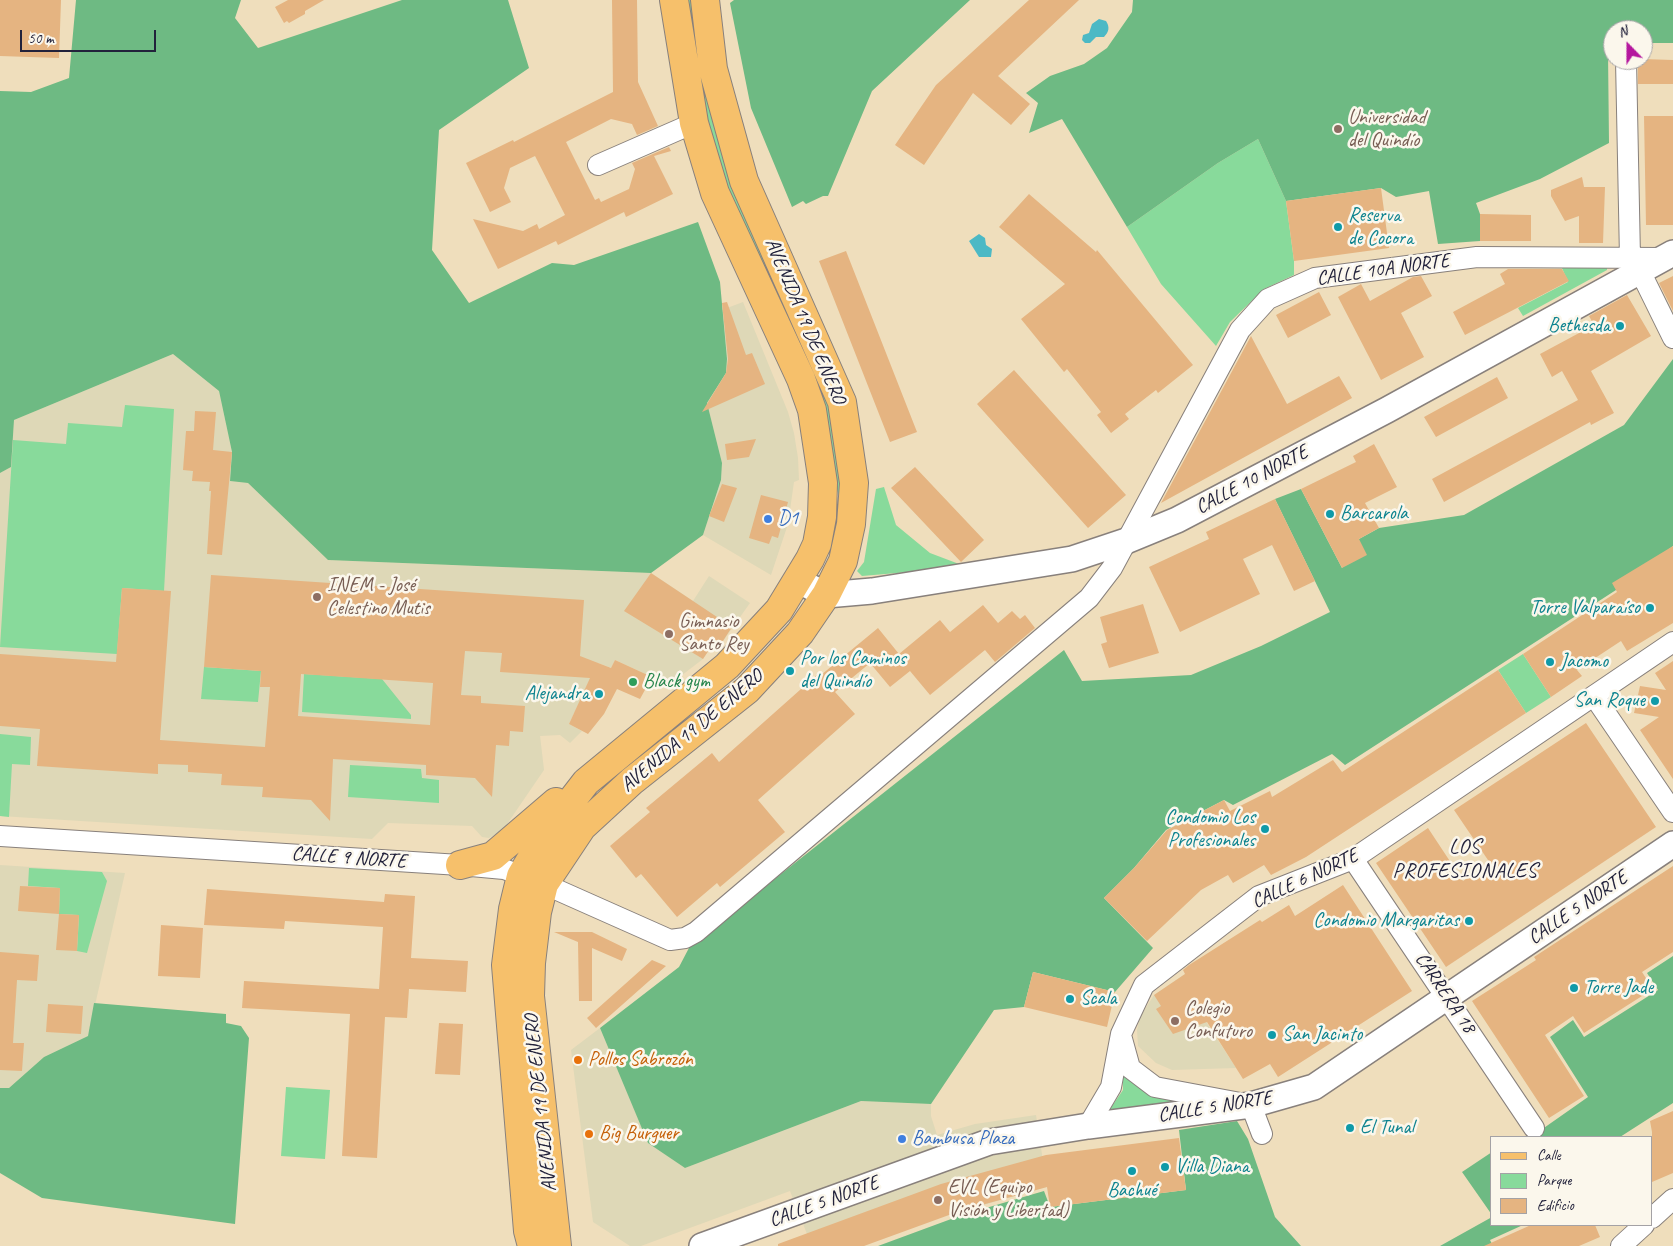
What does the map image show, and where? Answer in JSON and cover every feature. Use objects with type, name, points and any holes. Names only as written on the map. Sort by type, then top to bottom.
[{"type":"main road","name":"AVENIDA 19 DE ENERO","points":[[557,1246],[530,996],[531,963],[537,912],[533,880],[548,831],[586,782],[727,666],[779,610],[817,544],[822,517],[823,483],[812,410],[801,379],[715,193],[694,123],[674,0]]},
{"type":"main road","name":"AVENIDA 19 DE ENERO","points":[[532,1246],[528,1231],[506,965],[513,909],[533,880],[582,828],[632,781],[747,690],[800,633],[826,595],[843,561],[850,524],[854,483],[842,402],[744,182],[713,69],[705,0]]},
{"type":"main road","points":[[460,865],[493,856],[516,838],[546,809],[586,782]]},
{"type":"street","points":[[1626,70],[1635,265],[1673,338]]},
{"type":"street","points":[[598,165],[694,123]]},
{"type":"street","name":"CALLE 10 NORTE","points":[[826,595],[872,591],[1072,559],[1126,541],[1177,520],[1387,410],[1635,265],[1668,255]]},
{"type":"street","name":"CALLE 10A NORTE","points":[[685,938],[696,932],[1089,598],[1112,568],[1240,330],[1268,298],[1315,278],[1468,258],[1635,265]]},
{"type":"street","points":[[797,580],[826,595]]},
{"type":"street","name":"CALLE 6 NORTE","points":[[1088,1126],[1112,1088],[1120,1034],[1144,986],[1259,896],[1354,859],[1673,642]]},
{"type":"street","points":[[1594,696],[1673,812]]},
{"type":"street","name":"CALLE 9 NORTE","points":[[0,836],[460,865],[504,870],[533,880],[670,940],[685,938]]},
{"type":"street","name":"CALLE 5 NORTE","points":[[702,1246],[989,1142],[1088,1126],[1251,1105],[1314,1087],[1673,844]]},
{"type":"street","name":"CARRERA 18","points":[[1354,859],[1534,1128]]},
{"type":"street","points":[[1120,1034],[1130,1068],[1155,1087],[1251,1105],[1262,1134]]},
{"type":"street","points":[[1653,1217],[1673,1199]]},
{"type":"street","points":[[1621,1246],[1643,1226]]},
{"type":"shaded area","points":[[743,302],[788,412],[798,458],[799,480],[794,482],[788,524],[771,575],[703,535],[721,480],[722,463],[707,403],[726,373],[727,359],[722,310]]},
{"type":"shaded area","name":"INEM - José Celestino Mutis","points":[[173,354],[219,391],[232,452],[230,481],[248,483],[328,560],[651,573],[693,601],[709,576],[750,603],[721,644],[715,641],[703,659],[669,685],[615,660],[611,668],[598,663],[569,724],[582,731],[570,743],[560,735],[540,736],[544,770],[503,830],[489,838],[482,837],[472,826],[388,823],[372,839],[0,816],[0,473],[11,467],[14,420]]},
{"type":"shaded area","points":[[0,865],[125,873],[88,1036],[44,1057],[9,1088],[0,1088]]},
{"type":"shaded area","name":"Colegio Confuturo","points":[[1185,974],[1207,1023],[1236,1068],[1172,1070],[1156,1063],[1138,1046],[1137,1030],[1140,1017],[1154,995]]},
{"type":"shaded area","name":"Bambusa Plaza","points":[[600,1028],[648,1142],[685,1168],[861,1101],[931,1104],[931,1116],[937,1135],[975,1124],[1036,1115],[1047,1187],[948,1215],[807,1234],[790,1191],[641,1246],[630,1246],[593,1222],[571,1050]]},
{"type":"green space","points":[[76,0],[241,0],[235,18],[258,48],[402,0],[508,0],[529,68],[439,130],[432,250],[469,303],[552,263],[574,265],[698,222],[720,282],[727,359],[726,373],[707,403],[722,463],[721,480],[703,535],[651,573],[328,560],[248,483],[230,481],[232,452],[219,391],[173,354],[14,420],[11,467],[0,473],[0,91],[31,92],[69,78]]},
{"type":"green space","points":[[684,0],[695,0],[831,397],[844,515],[832,470],[763,274],[713,153]]},
{"type":"green space","points":[[734,0],[970,0],[872,91],[828,196],[823,196],[806,204],[803,201],[792,207],[751,108],[730,3]]},
{"type":"green space","name":"Universidad del Quindío","points":[[1133,0],[1673,0],[1673,43],[1653,43],[1653,20],[1603,20],[1603,70],[1608,70],[1609,143],[1540,179],[1476,203],[1480,214],[1480,241],[1438,244],[1429,191],[1396,197],[1381,188],[1286,201],[1258,139],[1218,163],[1127,227],[1062,119],[1029,133],[1038,103],[1026,93],[1050,76],[1084,64],[1107,48],[1132,12]]},
{"type":"green space","points":[[1258,139],[1286,201],[1294,261],[1294,275],[1264,289],[1230,322],[1216,346],[1161,284],[1127,227],[1218,163]]},
{"type":"green space","points":[[1562,268],[1607,268],[1607,270],[1523,316],[1518,308],[1568,282]]},
{"type":"green space","points":[[1673,359],[1673,546],[1616,590],[1345,765],[1332,754],[1233,805],[1224,800],[1166,830],[1134,868],[1104,898],[1153,948],[1115,992],[1033,972],[1024,1007],[994,1010],[931,1104],[861,1101],[685,1168],[648,1143],[600,1028],[679,967],[690,946],[1064,650],[1082,681],[1191,675],[1261,646],[1330,612],[1275,499],[1301,489],[1342,568],[1359,539],[1379,528],[1464,515],[1624,425]]},
{"type":"green space","points":[[125,405],[174,409],[164,591],[122,588],[117,654],[0,647],[13,440],[66,444],[68,423],[122,427]]},
{"type":"green space","points":[[884,487],[896,525],[930,553],[967,567],[862,576],[857,571],[864,562],[876,489]]},
{"type":"green space","points":[[1523,654],[1551,697],[1526,713],[1498,670]]},
{"type":"green space","points":[[204,667],[261,671],[258,702],[201,699]]},
{"type":"green space","points":[[304,674],[382,679],[411,715],[411,719],[302,712]]},
{"type":"green space","points":[[0,734],[31,737],[30,765],[12,764],[9,817],[0,816]]},
{"type":"green space","points":[[350,765],[421,769],[422,778],[439,780],[439,803],[348,797]]},
{"type":"green space","points":[[29,868],[102,872],[107,881],[87,953],[77,951],[79,915],[59,914],[60,888],[28,886]]},
{"type":"green space","points":[[1673,956],[1673,1103],[1622,1136],[1532,1136],[1588,1097],[1550,1037],[1573,1020],[1584,1037],[1658,990],[1647,973]]},
{"type":"green space","points":[[94,1003],[226,1014],[226,1023],[241,1026],[249,1038],[235,1224],[42,1198],[0,1173],[0,1088],[9,1088],[44,1057],[88,1036]]},
{"type":"green space","points":[[1123,1076],[1129,1078],[1150,1095],[1191,1102],[1112,1112],[1110,1109],[1123,1090]]},
{"type":"green space","points":[[286,1087],[330,1090],[325,1159],[281,1156]]},
{"type":"green space","points":[[1237,1121],[1248,1139],[1275,1217],[1301,1246],[878,1246],[962,1215],[1044,1191],[1050,1207],[1186,1190],[1179,1130]]},
{"type":"green space","points":[[1490,1153],[1490,1212],[1462,1172]]},
{"type":"green space","points":[[1490,1218],[1490,1226],[1521,1226],[1490,1240],[1493,1246],[1440,1246]]},
{"type":"water","points":[[1099,19],[1106,21],[1107,33],[1104,37],[1096,37],[1090,43],[1085,43],[1082,40],[1083,35],[1089,33],[1092,24]]},
{"type":"water","points":[[979,234],[985,238],[986,245],[992,249],[991,257],[979,257],[969,241]]},
{"type":"building","points":[[0,0],[61,0],[59,58],[0,56]]},
{"type":"building","points":[[288,0],[324,0],[305,11],[305,14],[289,23],[287,21],[284,23],[275,7]]},
{"type":"building","points":[[612,0],[637,0],[638,82],[658,126],[637,135],[632,124],[611,119],[566,142],[595,200],[599,198],[601,202],[629,189],[635,169],[632,163],[669,147],[671,151],[654,156],[673,194],[626,217],[624,212],[558,245],[556,241],[498,269],[473,219],[523,231],[537,224],[539,229],[565,215],[535,156],[510,168],[504,188],[511,202],[490,212],[466,163],[513,140],[514,142],[613,92]]},
{"type":"building","points":[[1029,0],[1079,0],[998,76],[1030,104],[1011,125],[973,93],[924,165],[895,145],[936,85]]},
{"type":"building","points":[[1653,59],[1673,60],[1673,84],[1638,84],[1638,70],[1653,70]]},
{"type":"building","points":[[1644,116],[1673,116],[1673,225],[1646,225]]},
{"type":"building","points":[[1582,177],[1584,187],[1605,187],[1603,243],[1579,243],[1579,216],[1565,221],[1551,196],[1551,190]]},
{"type":"building","name":"Reserva de Cocora","points":[[1381,188],[1389,248],[1294,261],[1286,201]]},
{"type":"building","points":[[1029,194],[1096,252],[1097,250],[1193,365],[1158,393],[1156,390],[1125,414],[1129,419],[1111,433],[1097,415],[1101,412],[1067,369],[1064,372],[1021,319],[1065,284],[999,227]]},
{"type":"building","points":[[1480,214],[1531,215],[1531,241],[1480,241]]},
{"type":"building","points":[[846,251],[917,432],[890,442],[819,261]]},
{"type":"building","points":[[1508,269],[1562,269],[1569,281],[1465,335],[1453,312],[1505,284],[1500,274]]},
{"type":"building","points":[[1421,276],[1432,296],[1401,313],[1424,357],[1381,380],[1338,297],[1361,284],[1370,301],[1413,277]]},
{"type":"building","points":[[1673,276],[1673,311],[1659,283]]},
{"type":"building","points":[[1319,292],[1331,315],[1288,338],[1276,315]]},
{"type":"building","points":[[1627,295],[1651,336],[1591,371],[1614,413],[1591,425],[1590,422],[1444,502],[1432,479],[1578,400],[1562,371],[1552,377],[1540,354],[1594,325],[1589,316]]},
{"type":"building","points":[[727,302],[746,355],[752,353],[765,384],[702,412],[726,373],[728,359],[722,303]]},
{"type":"building","points":[[1251,336],[1287,404],[1339,376],[1352,398],[1161,503]]},
{"type":"building","points":[[1014,370],[1126,495],[1088,528],[977,404]]},
{"type":"building","points":[[1497,377],[1508,398],[1436,437],[1424,417]]},
{"type":"building","points":[[195,411],[216,412],[213,450],[232,452],[222,555],[207,554],[210,482],[192,481],[193,471],[183,470],[186,431],[194,431]]},
{"type":"building","points":[[756,439],[749,457],[727,460],[725,444]]},
{"type":"building","points":[[1374,444],[1397,487],[1365,503],[1379,528],[1359,539],[1367,555],[1342,568],[1301,489],[1356,462],[1353,456]]},
{"type":"building","points":[[915,467],[984,540],[961,562],[891,488]]},
{"type":"building","points":[[722,484],[737,488],[724,522],[709,516]]},
{"type":"building","name":"D1","points":[[761,495],[788,502],[778,538],[772,536],[769,544],[749,538]]},
{"type":"building","points":[[1275,499],[1315,581],[1294,591],[1272,545],[1243,559],[1260,594],[1180,632],[1149,567],[1209,539],[1206,532]]},
{"type":"building","points":[[1673,546],[1673,623],[1627,651],[1621,641],[1577,670],[1582,676],[1551,697],[1523,654],[1617,592],[1612,583]]},
{"type":"building","points":[[651,573],[732,627],[721,644],[715,641],[703,659],[624,611]]},
{"type":"building","points":[[211,575],[584,600],[580,656],[611,668],[615,660],[652,677],[640,699],[617,689],[604,714],[588,734],[569,724],[590,678],[500,672],[502,653],[465,651],[461,695],[481,696],[481,703],[525,706],[523,732],[510,731],[509,746],[496,745],[492,797],[475,778],[426,775],[426,765],[333,759],[330,821],[311,800],[262,797],[263,787],[221,785],[222,774],[188,772],[188,765],[158,764],[158,774],[37,766],[40,729],[0,726],[0,654],[116,662],[122,588],[171,591],[160,740],[265,747],[270,687],[260,687],[261,671],[204,667]],"holes":[[[301,674],[433,683],[430,725],[298,716]]]},
{"type":"building","points":[[1143,604],[1159,653],[1109,668],[1101,644],[1107,642],[1100,617]]},
{"type":"building","points":[[983,605],[998,623],[1012,611],[1020,619],[1025,615],[1035,628],[995,662],[985,650],[930,695],[910,671],[890,687],[870,663],[835,692],[855,714],[758,800],[785,832],[720,887],[717,883],[677,917],[641,874],[636,878],[610,846],[650,812],[646,808],[712,753],[719,762],[819,673],[821,675],[878,628],[899,654],[940,620],[950,632]]},
{"type":"building","name":"San Roque","points":[[1673,661],[1673,779],[1640,730],[1659,717],[1634,713],[1640,686],[1666,690],[1655,673]]},
{"type":"building","points":[[1498,670],[1526,713],[1306,857],[1271,875],[1264,865],[1233,883],[1228,875],[1201,890],[1147,941],[1104,898],[1134,868],[1167,830],[1224,800],[1230,811],[1270,791],[1272,797],[1333,760],[1342,772]]},
{"type":"building","points":[[1586,723],[1656,827],[1446,967],[1376,863],[1428,828],[1463,881],[1490,863],[1454,810]]},
{"type":"building","points":[[1673,866],[1673,952],[1642,972],[1653,989],[1584,1033],[1573,1016],[1545,1035],[1584,1096],[1549,1118],[1472,1001],[1536,960],[1534,957]]},
{"type":"building","points":[[1343,885],[1412,991],[1278,1077],[1270,1064],[1243,1079],[1207,1022],[1173,1034],[1156,1009],[1161,1006],[1154,995],[1185,974],[1183,970],[1189,965],[1260,920],[1262,922],[1289,905],[1295,916]]},
{"type":"building","points":[[20,886],[60,888],[59,914],[18,911]]},
{"type":"building","points":[[207,889],[384,902],[385,894],[415,896],[411,958],[468,961],[466,992],[409,989],[407,1018],[385,1017],[377,1158],[342,1156],[350,1014],[242,1008],[244,981],[379,989],[383,927],[285,921],[284,929],[204,925]]},
{"type":"building","points":[[59,914],[79,915],[77,951],[56,950]]},
{"type":"building","points":[[161,925],[203,928],[200,978],[158,976]]},
{"type":"building","points":[[554,932],[592,932],[627,949],[622,961],[592,948],[592,1001],[579,1001],[578,942]]},
{"type":"building","points":[[0,952],[39,955],[37,981],[17,980],[13,1043],[24,1043],[22,1071],[0,1070]]},
{"type":"building","points":[[652,960],[666,966],[596,1028],[587,1018]]},
{"type":"building","name":"Scala","points":[[1033,972],[1115,992],[1107,1027],[1024,1007]]},
{"type":"building","points":[[48,1004],[83,1006],[81,1034],[46,1032]]},
{"type":"building","points":[[439,1023],[463,1024],[460,1075],[435,1074]]},
{"type":"building","points":[[1673,1111],[1673,1173],[1653,1182],[1653,1136],[1650,1121]]},
{"type":"building","points":[[1179,1138],[1186,1190],[1050,1207],[1047,1187],[960,1211],[864,1246],[778,1246],[778,1244],[941,1184],[1046,1155]]},
{"type":"building","points":[[1529,1226],[1595,1226],[1600,1237],[1579,1246],[1484,1246]]},
{"type":"place","name":"Universidad del Quindío","points":[[1338,129]]},
{"type":"place","name":"Reserva de Cocora","points":[[1338,227]]},
{"type":"place","name":"Bethesda","points":[[1620,326]]},
{"type":"place","name":"Barcarola","points":[[1330,514]]},
{"type":"place","name":"D1","points":[[768,519]]},
{"type":"place","name":"INEM - José Celestino Mutis","points":[[317,597]]},
{"type":"place","name":"Torre Valparaíso","points":[[1650,608]]},
{"type":"place","name":"Gimnasio Santo Rey","points":[[669,634]]},
{"type":"place","name":"Jacomo","points":[[1550,662]]},
{"type":"place","name":"Por los Caminos del Quindío","points":[[790,671]]},
{"type":"place","name":"Black gym","points":[[633,682]]},
{"type":"place","name":"Alejandra","points":[[599,694]]},
{"type":"place","name":"San Roque","points":[[1655,701]]},
{"type":"place","name":"Condomio Los Profesionales","points":[[1265,829]]},
{"type":"place","name":"Condomio Margaritas","points":[[1469,921]]},
{"type":"place","name":"Torre Jade","points":[[1574,988]]},
{"type":"place","name":"Scala","points":[[1070,999]]},
{"type":"place","name":"Colegio Confuturo","points":[[1175,1021]]},
{"type":"place","name":"San Jacinto","points":[[1272,1035]]},
{"type":"place","name":"Pollos Sabrozón","points":[[578,1060]]},
{"type":"place","name":"El Tunal","points":[[1350,1128]]},
{"type":"place","name":"Big Burguer","points":[[589,1134]]},
{"type":"place","name":"Bambusa Plaza","points":[[902,1139]]},
{"type":"place","name":"Villa Diana","points":[[1165,1167]]},
{"type":"place","name":"Bachué","points":[[1132,1171]]},
{"type":"place","name":"EVL (Equipo Visión y Libertad)","points":[[938,1200]]},
{"type":"district","name":"LOS PROFESIONALES","points":[[1465,859]]}]
